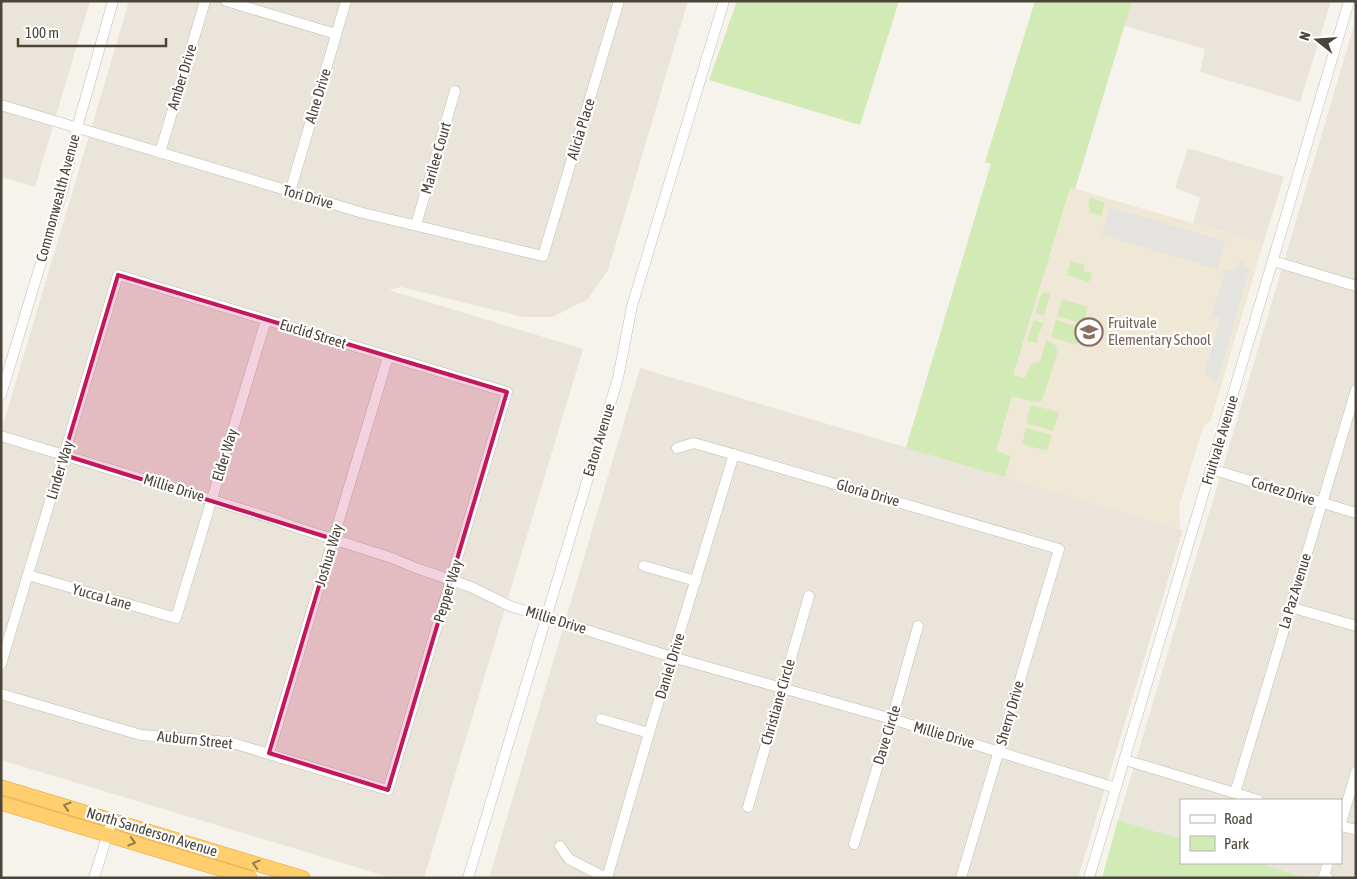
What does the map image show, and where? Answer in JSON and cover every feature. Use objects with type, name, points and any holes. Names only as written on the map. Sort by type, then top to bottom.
[{"type":"highway","name":"North Sanderson Avenue","points":[[1,787],[303,878]]},
{"type":"highway","name":"North Sanderson Avenue","points":[[1,803],[250,878]]},
{"type":"street","name":"Commonwealth Avenue","points":[[1,395],[62,192],[77,128],[113,1]]},
{"type":"street","name":"Amber Drive","points":[[160,153],[205,1]]},
{"type":"street","points":[[226,1],[336,34]]},
{"type":"street","name":"Alne Drive","points":[[290,192],[346,1]]},
{"type":"street","name":"Alicia Place","points":[[543,256],[619,1]]},
{"type":"street","name":"Eaton Avenue","points":[[468,878],[618,378],[632,306],[724,1]]},
{"type":"street","name":"Fruitvale Avenue","points":[[1089,878],[1349,1]]},
{"type":"street","name":"Marilee Court","points":[[416,225],[455,91]]},
{"type":"street","name":"Tori Drive","points":[[1,105],[363,213],[543,256]]},
{"type":"street","points":[[1273,262],[1356,286]]},
{"type":"street","name":"Euclid Street","points":[[118,276],[507,392]]},
{"type":"street","name":"Linder Way","points":[[1,664],[118,276]]},
{"type":"street","name":"Elder Way","points":[[176,618],[266,320]]},
{"type":"street","name":"Joshua Way","points":[[269,753],[388,357]]},
{"type":"street","name":"La Paz Avenue","points":[[1235,793],[1356,390]]},
{"type":"street","name":"Pepper Way","points":[[388,790],[507,392]]},
{"type":"street","name":"Millie Drive","points":[[1,436],[271,518],[471,587],[510,606],[672,657],[892,719],[1116,788]]},
{"type":"street","name":"Gloria Drive","points":[[677,448],[694,443],[1059,549]]},
{"type":"street","name":"Daniel Drive","points":[[607,878],[734,454]]},
{"type":"street","name":"Cortez Drive","points":[[1211,469],[1356,513]]},
{"type":"street","name":"Sherry Drive","points":[[961,878],[1059,549]]},
{"type":"street","points":[[644,566],[696,581]]},
{"type":"street","name":"Yucca Lane","points":[[28,575],[176,618]]},
{"type":"street","name":"Christiane Circle","points":[[748,807],[809,596]]},
{"type":"street","points":[[1290,608],[1356,626]]},
{"type":"street","name":"Dave Circle","points":[[854,844],[918,626]]},
{"type":"street","name":"Auburn Street","points":[[1,694],[128,732],[158,737],[200,738],[229,742],[388,790]]},
{"type":"street","points":[[601,719],[649,733]]},
{"type":"street","points":[[1125,760],[1255,799]]},
{"type":"street","points":[[1342,821],[1356,772]]},
{"type":"street","points":[[94,878],[112,820]]},
{"type":"street","points":[[1342,824],[1356,830]]},
{"type":"street","points":[[560,846],[569,859],[607,878]]},
{"type":"street","points":[[1326,877],[1328,864]]},
{"type":"highlighted area","points":[[118,275],[507,392],[388,790],[269,753],[333,539],[64,455]]},
{"type":"shaded area","points":[[1,1],[90,1],[35,187],[1,177]]},
{"type":"shaded area","points":[[129,1],[688,1],[608,270],[588,299],[553,317],[523,317],[401,287],[389,290],[583,349],[424,878],[392,878],[1,760],[1,432]]},
{"type":"shaded area","points":[[1132,1],[1331,1],[1300,102],[1200,72],[1205,49],[1124,26]]},
{"type":"shaded area","points":[[1356,19],[1356,878],[1307,878],[1261,864],[1342,864],[1342,799],[1180,799],[1180,839],[1118,820]]},
{"type":"shaded area","points":[[1188,148],[1284,177],[1263,244],[1193,223],[1200,198],[1175,188]]},
{"type":"shaded area","name":"Fruitvale Elementary School","points":[[991,164],[1263,244],[1211,420],[1203,427],[1179,507],[1180,529],[906,448]]},
{"type":"shaded area","points":[[1110,207],[1225,241],[1217,269],[1102,235]]},
{"type":"shaded area","points":[[1240,260],[1249,270],[1217,383],[1204,373],[1221,317],[1211,319],[1225,271],[1236,270]]},
{"type":"shaded area","points":[[640,368],[1183,530],[1078,878],[489,878]]},
{"type":"green space","points":[[737,1],[899,1],[860,125],[709,80]]},
{"type":"green space","points":[[1035,1],[1132,1],[1075,189],[1070,188],[1013,375],[1025,378],[1031,364],[1040,362],[1046,340],[1056,346],[1057,354],[1040,402],[1012,396],[996,451],[1011,456],[1005,477],[906,448],[991,164],[985,162]]},
{"type":"green space","points":[[1090,198],[1105,202],[1101,216],[1089,212]]},
{"type":"green space","points":[[1071,261],[1083,264],[1085,267],[1083,271],[1092,273],[1089,282],[1067,275]]},
{"type":"green space","points":[[1042,292],[1050,294],[1044,316],[1036,313]]},
{"type":"green space","points":[[1062,299],[1088,307],[1083,324],[1057,316]]},
{"type":"green space","points":[[1034,320],[1043,323],[1036,343],[1027,341]]},
{"type":"green space","points":[[1056,320],[1082,328],[1077,345],[1051,337]]},
{"type":"green space","points":[[1031,405],[1059,412],[1053,431],[1026,423]]},
{"type":"green space","points":[[1026,428],[1052,435],[1047,451],[1022,444]]},
{"type":"green space","points":[[1118,820],[1180,839],[1180,864],[1261,864],[1307,878],[1102,878]]},
{"type":"place","name":"Fruitvale Elementary School","points":[[1089,332]]}]
